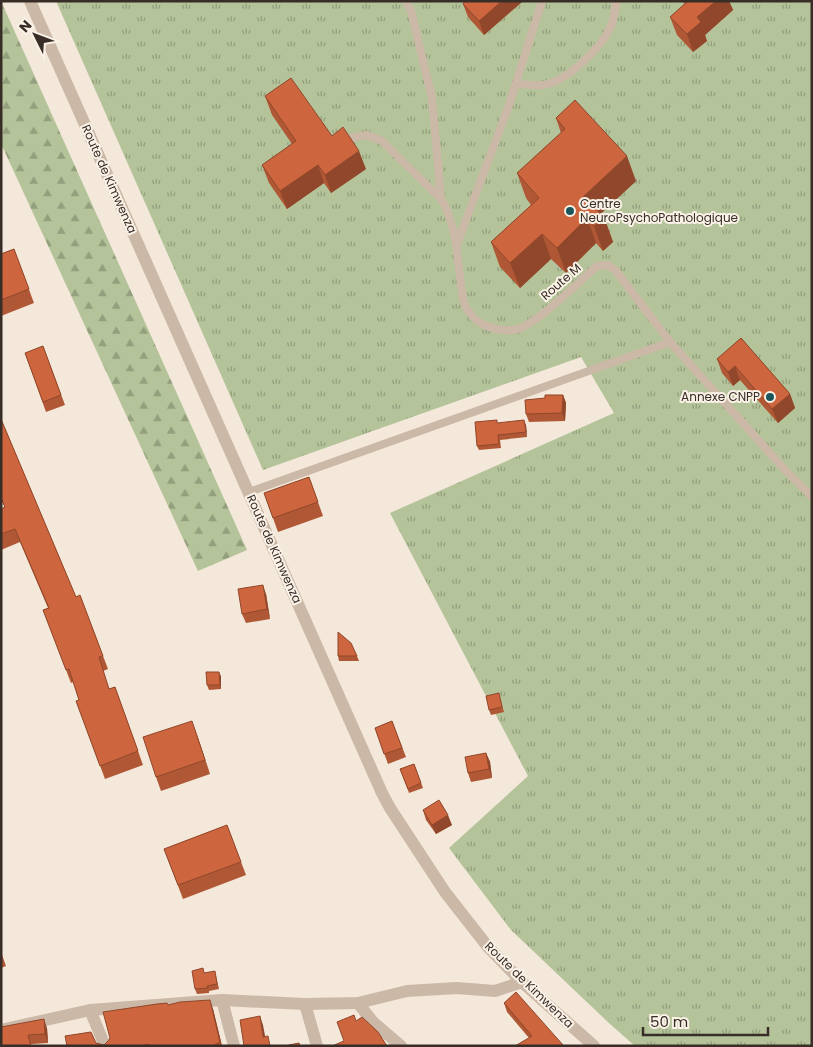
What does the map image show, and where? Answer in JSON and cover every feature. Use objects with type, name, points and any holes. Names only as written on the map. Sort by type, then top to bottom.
[{"type":"street","name":"Route de Kimwenza","points":[[30,1],[390,808],[445,892],[488,947],[522,982],[594,1046]]},
{"type":"street","points":[[1,1030],[90,1010],[222,1000],[305,1004],[358,1002],[407,991],[457,988],[496,991],[522,982]]},
{"type":"street","points":[[222,1000],[234,1046]]},
{"type":"street","points":[[358,1002],[372,1022],[401,1046]]},
{"type":"street","points":[[305,1004],[317,1046]]},
{"type":"street","points":[[90,1010],[104,1046]]},
{"type":"lane","points":[[406,1],[411,11],[432,98],[440,199]]},
{"type":"lane","points":[[457,244],[516,84],[542,1]]},
{"type":"lane","points":[[516,84],[543,85],[567,75],[585,60],[602,40],[612,24],[617,1]]},
{"type":"lane","name":"Route M","points":[[344,140],[367,135],[382,141],[440,199],[445,207],[457,244],[464,301],[469,313],[480,323],[496,329],[514,330],[528,325],[597,266],[608,265],[616,271],[670,342],[786,471],[812,497]]},
{"type":"lane","points":[[249,492],[670,342]]},
{"type":"green space","points":[[1,1],[247,550],[198,571],[3,148],[1,148]]},
{"type":"green space","points":[[56,1],[812,1],[812,1046],[635,1046],[511,930],[449,848],[528,776],[390,513],[614,413],[581,357],[263,470]]},
{"type":"building","points":[[465,1],[502,1],[479,21],[463,4]]},
{"type":"building","points":[[688,1],[716,1],[697,17],[701,22],[687,34],[670,17]]},
{"type":"building","points":[[291,78],[332,136],[343,127],[359,151],[325,175],[318,165],[280,191],[262,165],[296,141],[265,96]]},
{"type":"building","points":[[575,100],[627,156],[583,197],[604,217],[594,226],[587,218],[557,248],[542,234],[510,263],[491,242],[539,198],[517,173],[565,129],[556,118]]},
{"type":"building","points":[[14,249],[29,289],[1,300],[1,254]]},
{"type":"building","points":[[741,338],[790,394],[772,409],[735,366],[728,372],[717,359]]},
{"type":"building","points":[[43,346],[61,395],[43,402],[25,353]]},
{"type":"building","points":[[545,395],[563,395],[562,413],[526,414],[525,400],[545,398]]},
{"type":"building","points":[[1,419],[76,597],[80,595],[103,656],[99,657],[109,689],[115,687],[138,751],[100,766],[76,701],[79,700],[69,669],[66,670],[43,610],[49,608],[15,529],[1,534],[1,509],[5,507],[1,498]]},
{"type":"building","points":[[497,420],[497,423],[524,420],[526,432],[498,435],[499,444],[477,446],[475,422]]},
{"type":"building","points":[[309,477],[318,502],[273,518],[264,493]]},
{"type":"building","points":[[263,585],[267,609],[242,614],[238,589]]},
{"type":"building","points":[[338,632],[351,643],[357,656],[338,656]]},
{"type":"building","points":[[206,672],[219,672],[220,685],[207,685]]},
{"type":"building","points":[[499,693],[502,707],[489,710],[486,696]]},
{"type":"building","points":[[192,721],[205,760],[156,777],[143,737]]},
{"type":"building","points":[[392,721],[402,748],[384,754],[375,728]]},
{"type":"building","points":[[486,753],[489,769],[468,773],[465,757]]},
{"type":"building","points":[[414,764],[421,783],[408,789],[400,769]]},
{"type":"building","points":[[439,800],[448,815],[432,825],[423,810]]},
{"type":"building","points":[[227,825],[241,862],[178,885],[164,849]]},
{"type":"building","points":[[203,968],[204,973],[215,971],[217,984],[207,986],[208,988],[195,989],[192,971]]},
{"type":"building","points":[[516,992],[562,1046],[515,1046],[532,1036],[504,1003]]},
{"type":"building","points":[[210,1000],[220,1042],[213,1046],[149,1046],[148,1044],[142,1046],[67,1046],[65,1036],[91,1032],[96,1043],[104,1045],[110,1038],[103,1012],[157,1004],[167,1003],[168,1005],[180,1002]]},
{"type":"building","points":[[354,1015],[356,1021],[362,1017],[378,1032],[387,1046],[332,1046],[344,1041],[337,1022]]},
{"type":"building","points":[[260,1016],[263,1037],[268,1036],[270,1046],[244,1046],[240,1020]]},
{"type":"building","points":[[44,1019],[45,1034],[28,1035],[31,1046],[1,1046],[1,1027]]},
{"type":"building","points":[[299,1043],[300,1046],[284,1046]]},
{"type":"place","name":"Centre NeuroPsychoPathologique","points":[[570,211]]},
{"type":"place","name":"Annexe CNPP","points":[[770,397]]}]
